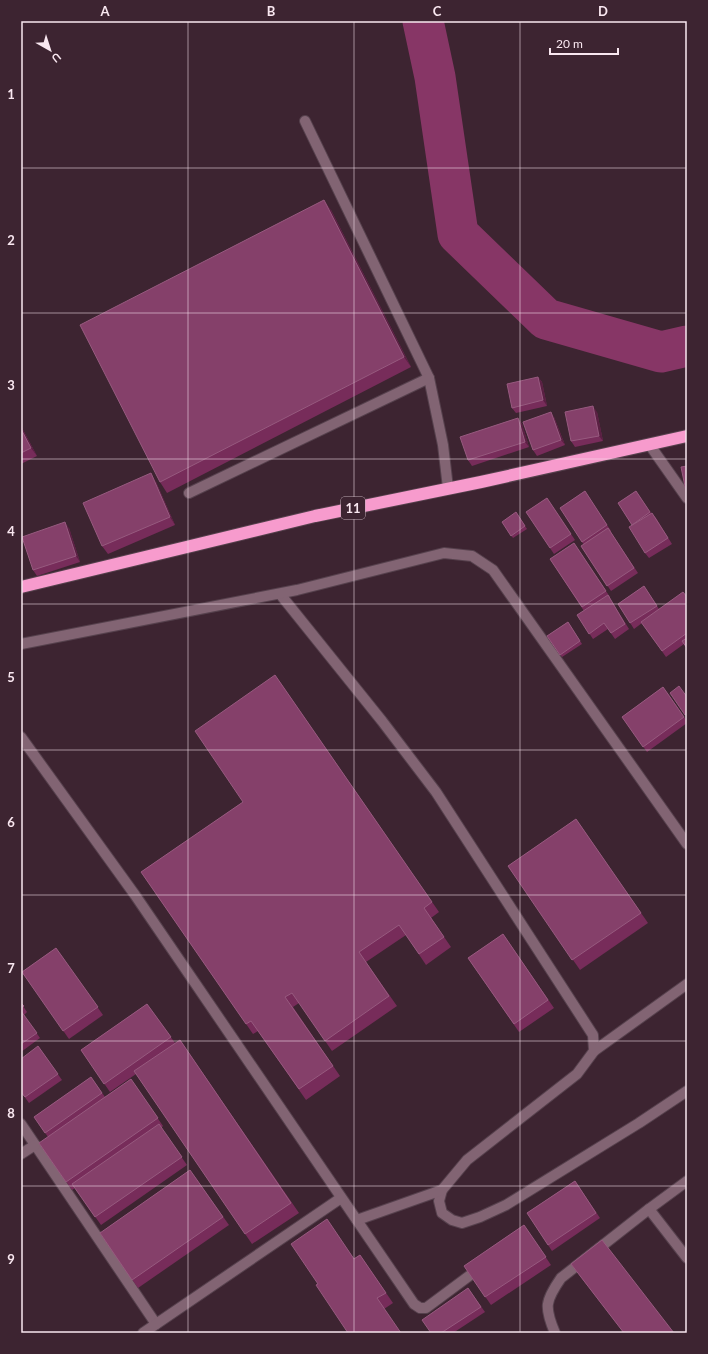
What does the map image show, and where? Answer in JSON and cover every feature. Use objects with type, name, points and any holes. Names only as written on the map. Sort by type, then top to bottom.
[{"type":"highway","name":"11","points":[[21,587],[314,516],[687,436]]},
{"type":"street","points":[[305,121],[429,378],[444,445],[448,488]]},
{"type":"street","points":[[189,493],[429,378]]},
{"type":"street","points":[[649,444],[687,498]]},
{"type":"street","points":[[21,644],[280,594],[444,554],[472,556],[493,570],[687,844]]},
{"type":"street","points":[[280,594],[382,721],[436,792],[593,1035],[594,1051]]},
{"type":"street","points":[[21,737],[135,895],[414,1304],[420,1308],[426,1308],[469,1276]]},
{"type":"street","points":[[687,984],[594,1051],[577,1074],[467,1160],[442,1190],[439,1202],[442,1213],[452,1220],[462,1223],[480,1217],[506,1205],[639,1123],[687,1091]]},
{"type":"street","points":[[21,1124],[156,1324]]},
{"type":"street","points":[[21,1154],[35,1145]]},
{"type":"street","points":[[554,1333],[547,1309],[551,1292],[561,1278],[687,1181]]},
{"type":"street","points":[[357,1220],[442,1190]]},
{"type":"street","points":[[143,1333],[341,1198]]},
{"type":"street","points":[[649,1209],[687,1258]]},
{"type":"building","points":[[324,200],[404,357],[160,482],[80,325]]},
{"type":"building","points":[[538,377],[543,400],[512,408],[507,384]]},
{"type":"building","points":[[593,406],[599,436],[571,441],[565,412]]},
{"type":"building","points":[[551,412],[561,440],[533,450],[523,422]]},
{"type":"building","points":[[518,418],[525,442],[468,460],[460,437]]},
{"type":"building","points":[[21,429],[31,448],[21,453]]},
{"type":"building","points":[[687,466],[687,496],[681,467]]},
{"type":"building","points":[[151,473],[170,517],[102,546],[83,503]]},
{"type":"building","points":[[585,491],[607,525],[582,542],[560,508]]},
{"type":"building","points":[[636,491],[650,512],[632,525],[618,503]]},
{"type":"building","points":[[547,498],[571,534],[550,548],[526,512]]},
{"type":"building","points":[[516,512],[525,526],[511,536],[502,522]]},
{"type":"building","points":[[652,513],[668,538],[645,553],[629,527]]},
{"type":"building","points":[[65,522],[76,556],[33,570],[22,537]]},
{"type":"building","points":[[608,528],[634,568],[607,586],[581,546]]},
{"type":"building","points":[[574,543],[606,591],[582,607],[550,559]]},
{"type":"building","points":[[644,586],[657,606],[630,623],[618,604]]},
{"type":"building","points":[[683,592],[687,597],[687,633],[662,651],[641,622]]},
{"type":"building","points":[[608,595],[625,624],[611,633],[604,623],[589,634],[577,615]]},
{"type":"building","points":[[568,622],[580,641],[560,655],[547,636]]},
{"type":"building","points":[[687,638],[687,648],[682,641]]},
{"type":"building","points":[[275,675],[432,902],[424,908],[444,937],[419,954],[399,925],[359,952],[389,996],[325,1041],[292,993],[285,997],[333,1066],[299,1089],[251,1021],[246,1024],[141,872],[243,802],[195,731]]},
{"type":"building","points":[[679,686],[687,697],[687,714],[685,715],[670,693]]},
{"type":"building","points":[[663,687],[684,717],[643,747],[622,717]]},
{"type":"building","points":[[576,819],[641,913],[572,960],[508,866]]},
{"type":"building","points":[[503,934],[548,1000],[514,1024],[468,958]]},
{"type":"building","points":[[56,948],[98,1007],[63,1031],[22,972]]},
{"type":"building","points":[[147,1004],[171,1037],[104,1084],[81,1050]]},
{"type":"building","points":[[21,1011],[37,1033],[21,1044]]},
{"type":"building","points":[[180,1040],[291,1203],[245,1234],[134,1071]]},
{"type":"building","points":[[38,1046],[58,1074],[25,1097],[21,1092],[21,1059]]},
{"type":"building","points":[[91,1077],[102,1093],[45,1133],[34,1117]]},
{"type":"building","points":[[131,1079],[158,1118],[66,1182],[39,1143]]},
{"type":"building","points":[[159,1124],[182,1157],[95,1217],[72,1184]]},
{"type":"building","points":[[190,1170],[223,1217],[132,1280],[100,1233]]},
{"type":"building","points":[[575,1181],[596,1213],[548,1245],[527,1213]]},
{"type":"building","points":[[327,1219],[354,1259],[360,1255],[386,1293],[377,1298],[401,1333],[348,1333],[316,1285],[318,1284],[291,1244]]},
{"type":"building","points":[[524,1225],[546,1257],[485,1297],[464,1266]]},
{"type":"building","points":[[602,1240],[674,1333],[624,1333],[571,1264]]},
{"type":"building","points":[[468,1288],[481,1307],[441,1333],[431,1333],[422,1320]]},
{"type":"waterway","points":[[423,21],[435,77],[458,234],[546,319],[661,352],[687,346]]}]
